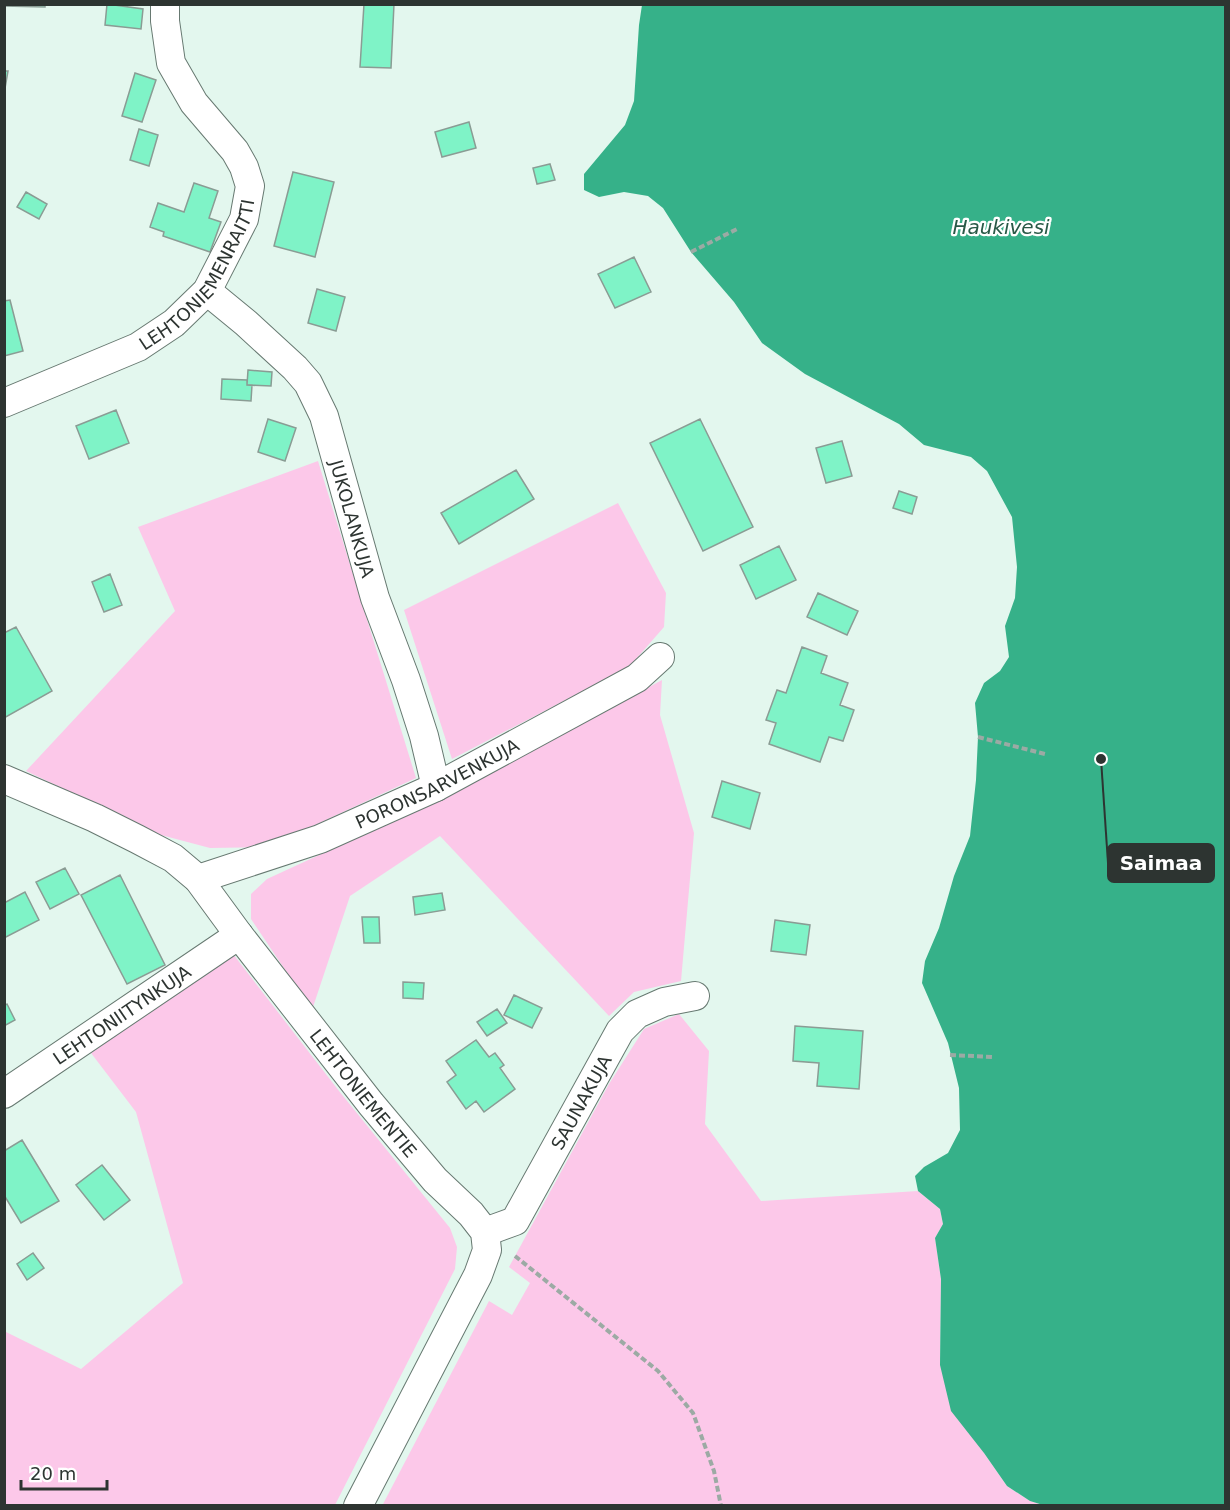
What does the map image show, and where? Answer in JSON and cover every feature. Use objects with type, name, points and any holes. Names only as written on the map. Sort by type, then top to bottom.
[{"type":"street","name":"LEHTONIEMENRAITTI","points":[[4,403],[138,348],[174,323],[207,291],[243,219],[250,186],[244,167],[235,151],[194,103],[171,63],[165,4]]},
{"type":"street","name":"JUKOLANKUJA","points":[[207,291],[295,368],[308,383],[324,416],[375,598],[424,736],[435,787]]},
{"type":"street","name":"PORONSARVENKUJA","points":[[198,879],[320,839],[435,787],[637,678],[660,657]]},
{"type":"street","name":"LEHTONIEMENTIE","points":[[4,779],[95,818],[137,839],[173,858],[198,879],[371,1104],[435,1180],[471,1214],[485,1232]]},
{"type":"street","name":"LEHTONIITYNKUJA","points":[[4,1094],[239,935]]},
{"type":"street","name":"SAUNAKUJA","points":[[485,1232],[515,1221],[620,1031],[637,1014],[664,1002],[695,996]]},
{"type":"street","points":[[358,1506],[478,1275],[487,1250],[485,1232]]},
{"type":"path","points":[[691,252],[739,228]]},
{"type":"path","points":[[978,737],[1045,754]]},
{"type":"path","points":[[950,1055],[993,1057]]},
{"type":"path","points":[[485,1232],[658,1371],[693,1413],[714,1472],[721,1506]]},
{"type":"shaded area","points":[[318,461],[416,778],[268,847],[210,848],[161,835],[26,771],[175,611],[138,527]]},
{"type":"shaded area","points":[[618,503],[666,593],[664,627],[629,667],[452,759],[404,610]]},
{"type":"shaded area","points":[[662,680],[660,715],[694,833],[681,981],[634,992],[609,1016],[440,836],[350,896],[312,1010],[251,919],[251,894],[267,879],[456,792]]},
{"type":"shaded area","points":[[233,954],[339,1091],[450,1228],[457,1247],[455,1269],[335,1505],[5,1505],[4,1331],[81,1369],[183,1283],[136,1112],[91,1053]]},
{"type":"shaded area","points":[[679,1014],[709,1051],[705,1124],[761,1201],[918,1191],[940,1209],[943,1224],[935,1238],[941,1279],[940,1365],[984,1453],[1007,1486],[1030,1501],[1043,1505],[382,1506],[489,1301],[512,1315],[530,1283],[509,1267],[609,1084],[644,1029]]},
{"type":"water","name":"Haukivesi","points":[[642,5],[1225,5],[1225,1505],[1043,1505],[1030,1501],[1007,1486],[951,1411],[940,1365],[941,1279],[935,1238],[943,1224],[940,1209],[918,1191],[915,1176],[924,1167],[948,1153],[960,1130],[959,1088],[948,1043],[922,983],[925,961],[939,928],[954,876],[970,836],[978,737],[975,703],[984,683],[1000,671],[1009,657],[1005,626],[1015,598],[1017,567],[1012,517],[987,471],[971,457],[924,445],[899,424],[805,374],[762,343],[734,302],[691,252],[663,208],[648,196],[624,192],[599,197],[584,190],[584,174],[625,125],[634,101]]},
{"type":"building","points":[[4,4],[45,4],[45,7],[4,6]]},
{"type":"building","points":[[107,4],[143,9],[141,29],[105,25]]},
{"type":"building","points":[[364,4],[394,4],[391,68],[360,67]]},
{"type":"building","points":[[4,71],[8,71],[4,94]]},
{"type":"building","points":[[135,73],[156,80],[142,122],[122,116]]},
{"type":"building","points":[[469,122],[476,148],[442,157],[435,132]]},
{"type":"building","points":[[139,129],[158,135],[149,166],[130,160]]},
{"type":"building","points":[[550,164],[555,180],[537,184],[533,168]]},
{"type":"building","points":[[293,172],[334,182],[315,257],[274,246]]},
{"type":"building","points":[[194,183],[218,191],[209,218],[221,222],[210,252],[163,236],[164,232],[150,227],[158,203],[184,212]]},
{"type":"building","points":[[26,192],[47,204],[39,219],[17,207]]},
{"type":"building","points":[[634,257],[651,292],[615,308],[598,274]]},
{"type":"building","points":[[317,289],[345,297],[336,331],[308,323]]},
{"type":"building","points":[[10,300],[23,351],[4,356],[4,301]]},
{"type":"building","points":[[248,370],[272,372],[271,386],[247,385]]},
{"type":"building","points":[[222,379],[247,380],[247,385],[252,385],[251,401],[221,399]]},
{"type":"building","points":[[116,410],[129,443],[89,459],[76,426]]},
{"type":"building","points":[[268,419],[296,428],[285,461],[258,452]]},
{"type":"building","points":[[700,419],[753,527],[703,551],[650,443]]},
{"type":"building","points":[[842,441],[852,476],[826,483],[816,448]]},
{"type":"building","points":[[516,470],[534,499],[459,544],[441,513]]},
{"type":"building","points":[[899,491],[917,497],[912,514],[893,508]]},
{"type":"building","points":[[779,546],[796,580],[756,599],[740,565]]},
{"type":"building","points":[[110,574],[122,605],[104,612],[92,582]]},
{"type":"building","points":[[818,593],[858,611],[847,635],[807,617]]},
{"type":"building","points":[[16,627],[52,691],[4,718],[4,633]]},
{"type":"building","points":[[802,647],[827,656],[821,673],[848,683],[840,705],[854,710],[843,741],[829,737],[820,762],[769,744],[776,723],[766,720],[777,690],[786,693]]},
{"type":"building","points":[[722,781],[760,793],[750,829],[712,817]]},
{"type":"building","points":[[65,868],[79,894],[50,909],[36,882]]},
{"type":"building","points":[[120,875],[165,965],[127,984],[81,895]]},
{"type":"building","points":[[25,892],[39,920],[4,938],[4,903]]},
{"type":"building","points":[[442,893],[445,910],[415,915],[413,897]]},
{"type":"building","points":[[362,917],[379,917],[380,943],[364,943]]},
{"type":"building","points":[[775,920],[810,925],[806,955],[771,951]]},
{"type":"building","points":[[403,982],[424,983],[423,999],[403,998]]},
{"type":"building","points":[[514,995],[542,1008],[532,1028],[504,1015]]},
{"type":"building","points":[[7,1004],[15,1020],[4,1026],[4,1006]]},
{"type":"building","points":[[497,1009],[507,1023],[487,1036],[477,1022]]},
{"type":"building","points":[[795,1026],[863,1031],[859,1089],[817,1086],[819,1063],[793,1061]]},
{"type":"building","points":[[476,1040],[489,1057],[495,1053],[504,1065],[500,1068],[515,1089],[484,1112],[476,1101],[466,1109],[447,1082],[456,1075],[446,1061]]},
{"type":"building","points":[[22,1140],[59,1201],[21,1223],[4,1195],[4,1151]]},
{"type":"building","points":[[102,1165],[130,1200],[104,1220],[76,1185]]},
{"type":"building","points":[[33,1253],[44,1268],[27,1280],[17,1264]]},
{"type":"place","name":"Saimaa","points":[[1101,759]]}]
